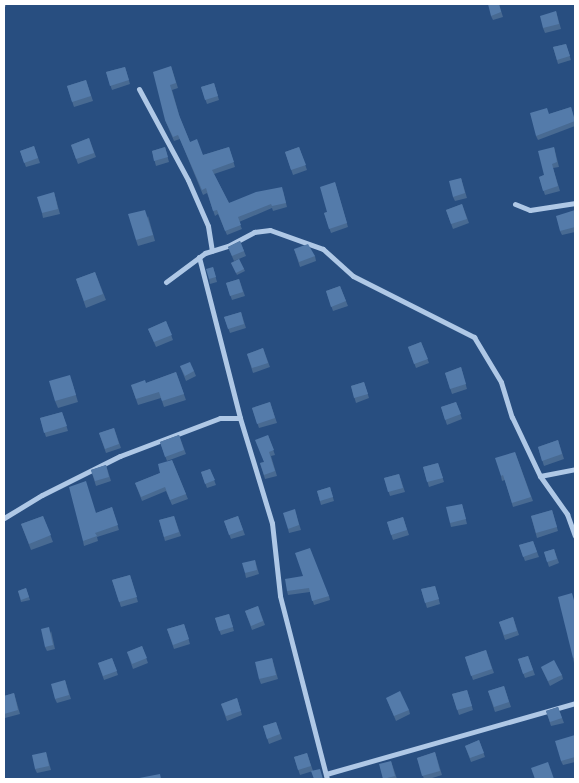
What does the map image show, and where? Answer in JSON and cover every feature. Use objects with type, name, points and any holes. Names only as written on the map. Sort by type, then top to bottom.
[{"type":"street","points":[[139,89],[188,180],[208,226],[212,251]]},
{"type":"street","points":[[515,204],[530,210],[575,203]]},
{"type":"street","points":[[166,282],[199,257],[254,232],[270,230],[293,236],[323,249],[353,276],[474,337],[497,373],[512,417],[540,476],[567,514],[575,536]]},
{"type":"street","points":[[199,257],[240,418],[272,523],[280,596],[326,777],[575,703]]},
{"type":"street","points":[[4,518],[42,495],[120,456],[220,418],[240,418]]},
{"type":"street","points":[[540,476],[575,469]]},
{"type":"building","points":[[488,4],[499,4],[501,12],[491,16]]},
{"type":"building","points":[[556,11],[559,24],[543,28],[540,16]]},
{"type":"building","points":[[566,44],[570,56],[557,60],[553,47]]},
{"type":"building","points":[[171,66],[176,83],[170,85],[190,142],[197,139],[203,155],[229,147],[234,162],[212,170],[229,203],[256,192],[282,187],[286,203],[272,206],[271,204],[238,217],[241,225],[225,231],[217,210],[213,211],[206,188],[202,190],[178,135],[173,137],[165,120],[153,72]]},
{"type":"building","points":[[125,67],[129,80],[110,86],[106,72]]},
{"type":"building","points":[[86,80],[91,96],[72,102],[67,86]]},
{"type":"building","points":[[214,83],[218,96],[205,100],[201,87]]},
{"type":"building","points":[[571,107],[575,121],[536,136],[530,113],[547,108],[549,114]]},
{"type":"building","points":[[89,138],[94,153],[76,159],[71,145]]},
{"type":"building","points":[[34,146],[38,158],[24,163],[20,151]]},
{"type":"building","points":[[165,147],[168,157],[154,161],[152,151]]},
{"type":"building","points":[[299,147],[306,165],[291,170],[285,152]]},
{"type":"building","points":[[554,147],[557,162],[552,164],[558,186],[543,191],[539,177],[544,175],[538,151]]},
{"type":"building","points":[[461,178],[465,193],[453,197],[449,181]]},
{"type":"building","points":[[335,182],[347,223],[329,229],[324,213],[327,212],[320,187]]},
{"type":"building","points":[[54,192],[58,209],[42,213],[37,197]]},
{"type":"building","points":[[462,204],[467,219],[451,224],[446,210]]},
{"type":"building","points":[[145,210],[153,235],[136,240],[128,214]]},
{"type":"building","points":[[575,210],[575,227],[560,231],[556,216]]},
{"type":"building","points":[[240,241],[244,251],[232,256],[228,247]]},
{"type":"building","points":[[308,244],[315,256],[299,262],[294,249]]},
{"type":"building","points":[[239,259],[244,269],[236,273],[231,263]]},
{"type":"building","points":[[213,267],[216,277],[209,279],[206,269]]},
{"type":"building","points":[[95,272],[103,294],[84,301],[76,279]]},
{"type":"building","points":[[239,279],[243,292],[230,296],[226,283]]},
{"type":"building","points":[[340,286],[346,301],[331,307],[326,291]]},
{"type":"building","points":[[241,312],[244,324],[228,329],[224,317]]},
{"type":"building","points":[[166,321],[172,335],[154,342],[148,329]]},
{"type":"building","points":[[421,342],[428,359],[414,364],[408,347]]},
{"type":"building","points":[[263,348],[268,363],[252,368],[247,354]]},
{"type":"building","points":[[190,362],[194,371],[185,376],[180,366]]},
{"type":"building","points":[[461,367],[466,384],[450,389],[445,373]]},
{"type":"building","points":[[176,372],[184,394],[162,401],[159,392],[136,399],[131,385],[145,380],[146,383]]},
{"type":"building","points":[[70,375],[76,395],[55,401],[49,381]]},
{"type":"building","points":[[364,382],[368,394],[354,398],[351,386]]},
{"type":"building","points":[[270,402],[275,418],[257,424],[252,408]]},
{"type":"building","points":[[456,402],[461,414],[445,420],[441,407]]},
{"type":"building","points":[[62,412],[67,426],[44,433],[40,418]]},
{"type":"building","points":[[114,428],[119,444],[105,449],[99,433]]},
{"type":"building","points":[[179,435],[184,450],[165,457],[160,442]]},
{"type":"building","points":[[268,435],[274,450],[269,452],[275,471],[264,475],[260,463],[264,462],[255,440]]},
{"type":"building","points":[[558,440],[562,454],[542,461],[538,447]]},
{"type":"building","points":[[515,452],[531,497],[512,503],[495,458]]},
{"type":"building","points":[[172,460],[186,494],[170,500],[165,487],[141,497],[135,483],[160,473],[158,464]]},
{"type":"building","points":[[438,463],[443,478],[427,482],[423,467]]},
{"type":"building","points":[[106,465],[109,477],[95,481],[91,470]]},
{"type":"building","points":[[210,469],[215,480],[205,484],[201,472]]},
{"type":"building","points":[[399,474],[403,488],[388,492],[384,478]]},
{"type":"building","points":[[86,481],[96,513],[112,507],[118,525],[95,533],[97,536],[83,541],[69,487]]},
{"type":"building","points":[[330,487],[333,497],[320,501],[317,491]]},
{"type":"building","points":[[462,504],[466,519],[450,523],[446,507]]},
{"type":"building","points":[[295,509],[299,525],[288,529],[283,513]]},
{"type":"building","points":[[552,510],[557,527],[536,533],[531,516]]},
{"type":"building","points":[[43,516],[51,535],[29,544],[21,524]]},
{"type":"building","points":[[174,516],[179,532],[164,537],[159,520]]},
{"type":"building","points":[[238,516],[243,530],[229,535],[224,521]]},
{"type":"building","points":[[403,517],[407,530],[391,535],[387,522]]},
{"type":"building","points":[[533,541],[537,552],[523,557],[519,545]]},
{"type":"building","points":[[310,548],[329,596],[312,601],[309,588],[287,591],[285,579],[303,576],[295,553]]},
{"type":"building","points":[[554,549],[557,559],[547,562],[544,552]]},
{"type":"building","points":[[255,560],[257,570],[245,573],[242,563]]},
{"type":"building","points":[[130,575],[137,597],[119,602],[112,580]]},
{"type":"building","points":[[435,586],[439,599],[425,603],[421,589]]},
{"type":"building","points":[[26,588],[29,597],[21,600],[18,591]]},
{"type":"building","points":[[572,593],[575,604],[575,657],[573,658],[558,597]]},
{"type":"building","points":[[258,606],[263,621],[251,626],[245,611]]},
{"type":"building","points":[[229,614],[233,627],[219,631],[215,618]]},
{"type":"building","points":[[513,617],[517,631],[504,635],[499,622]]},
{"type":"building","points":[[184,624],[189,639],[173,645],[167,629]]},
{"type":"building","points":[[49,627],[53,645],[45,647],[41,629]]},
{"type":"building","points":[[142,646],[147,658],[132,664],[127,652]]},
{"type":"building","points":[[486,650],[492,669],[471,676],[465,657]]},
{"type":"building","points":[[528,656],[533,670],[523,674],[518,659]]},
{"type":"building","points":[[112,658],[117,671],[103,676],[98,663]]},
{"type":"building","points":[[272,658],[276,675],[259,679],[255,662]]},
{"type":"building","points":[[554,660],[562,675],[548,681],[541,667]]},
{"type":"building","points":[[65,680],[69,695],[55,699],[51,684]]},
{"type":"building","points":[[504,686],[509,702],[494,707],[488,691]]},
{"type":"building","points":[[467,690],[472,706],[457,710],[452,694]]},
{"type":"building","points":[[400,691],[409,710],[394,716],[386,698]]},
{"type":"building","points":[[14,693],[18,710],[4,714],[4,696]]},
{"type":"building","points":[[237,698],[241,711],[226,716],[221,704]]},
{"type":"building","points":[[558,707],[562,718],[550,722],[546,711]]},
{"type":"building","points":[[276,722],[280,734],[267,739],[263,726]]},
{"type":"building","points":[[575,735],[575,757],[561,761],[555,741]]},
{"type":"building","points":[[479,740],[484,753],[470,758],[465,746]]},
{"type":"building","points":[[46,752],[49,766],[35,769],[32,755]]},
{"type":"building","points":[[435,752],[440,771],[422,776],[417,758]]},
{"type":"building","points":[[307,753],[311,766],[298,770],[294,757]]},
{"type":"building","points":[[391,761],[395,776],[383,779],[379,764]]},
{"type":"building","points":[[548,762],[554,779],[535,779],[531,768]]},
{"type":"building","points":[[320,769],[323,779],[314,779],[311,771]]},
{"type":"building","points":[[160,774],[161,779],[134,779]]}]
